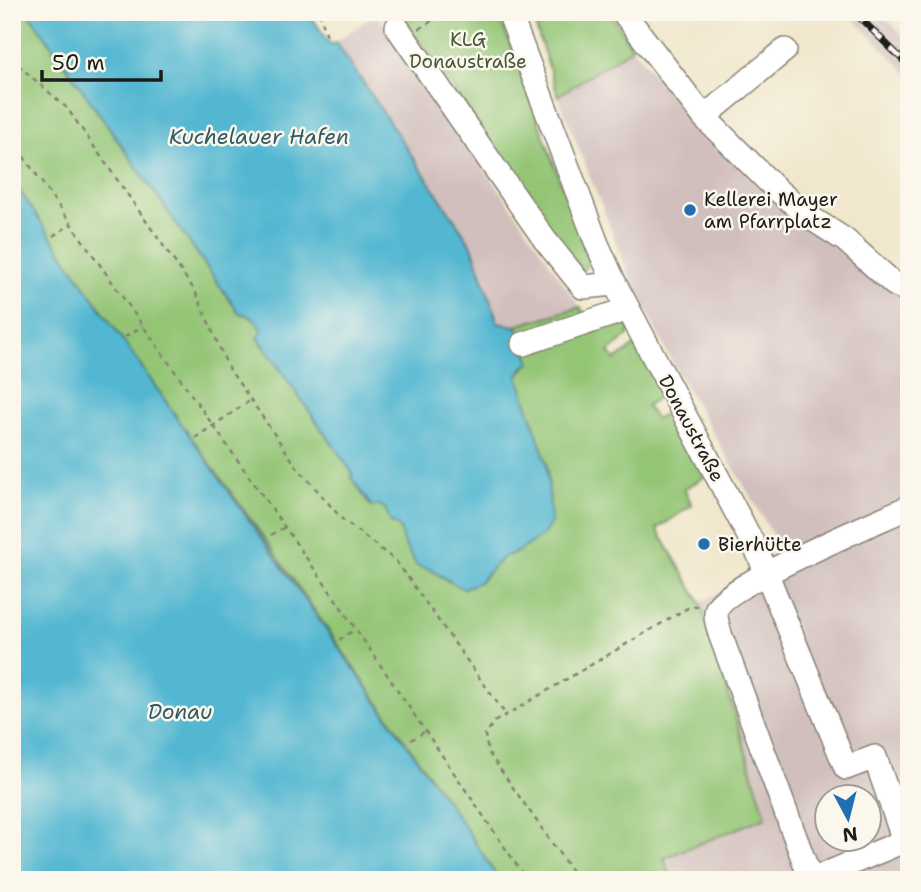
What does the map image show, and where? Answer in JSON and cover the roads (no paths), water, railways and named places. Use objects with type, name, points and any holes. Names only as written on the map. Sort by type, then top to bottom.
[{"type":"street","name":"Donaustraße","points":[[509,12],[597,244],[615,284],[768,573],[846,768],[875,757],[906,840]]},
{"type":"street","points":[[623,12],[704,117],[776,189],[811,218],[845,240],[894,284],[909,291]]},
{"type":"street","points":[[397,27],[545,240],[583,287],[615,284]]},
{"type":"street","points":[[704,117],[785,50]]},
{"type":"street","points":[[523,344],[628,309]]},
{"type":"street","points":[[906,840],[811,880],[716,617],[718,606],[728,595],[768,573],[909,507]]},
{"type":"water","name":"Kuchelauer Hafen","points":[[28,12],[308,12],[331,45],[336,42],[472,246],[498,323],[516,326],[531,362],[522,368],[518,376],[547,464],[551,522],[543,535],[517,552],[503,557],[479,582],[463,589],[431,570],[417,566],[404,544],[399,528],[391,523],[385,508],[378,505],[372,507],[351,477],[353,474],[258,337],[262,332],[258,324],[251,317],[239,313]]},
{"type":"water","name":"Donau","points":[[12,180],[469,833],[499,880],[12,880]]},
{"type":"railway","points":[[854,12],[909,66]]},
{"type":"place","name":"Kellerei Mayer am Pfarrplatz","points":[[690,210]]},
{"type":"place","name":"Bierhütte","points":[[704,544]]},
{"type":"park label","name":"KLG Donaustraße","points":[[468,50]]}]
